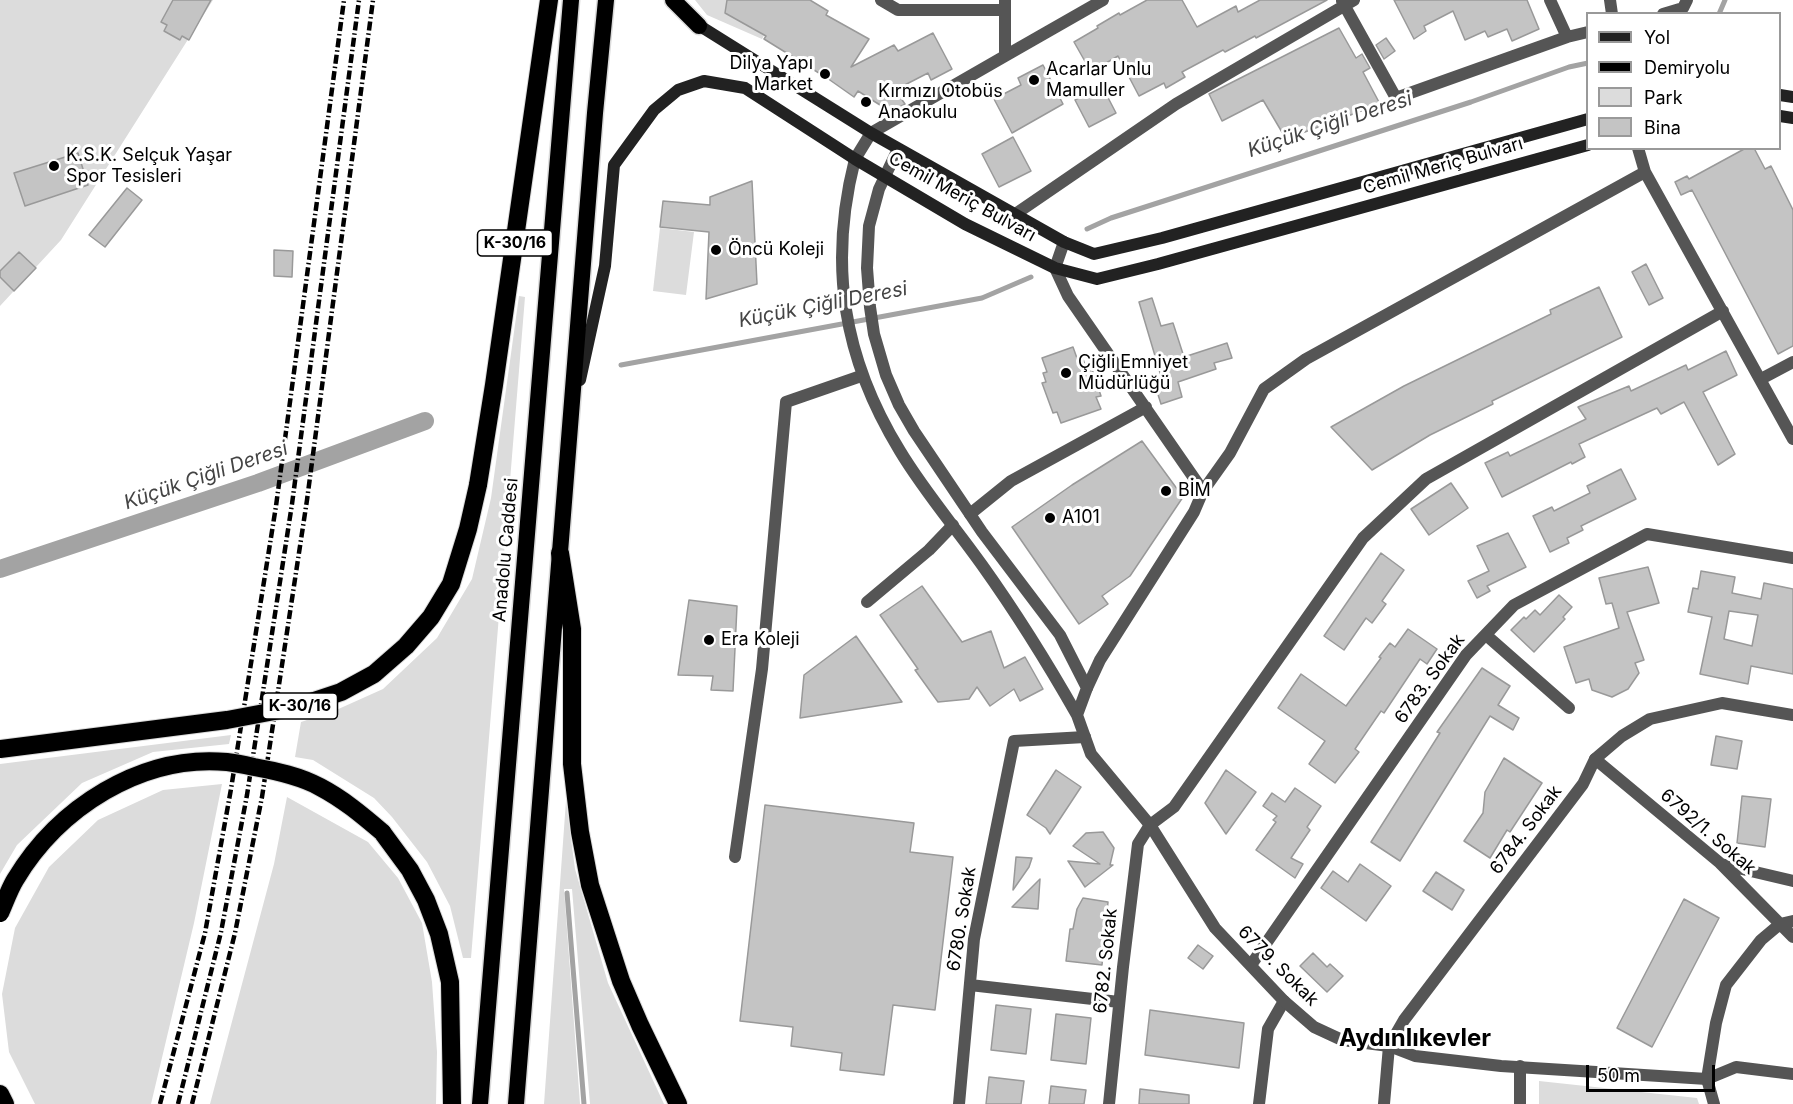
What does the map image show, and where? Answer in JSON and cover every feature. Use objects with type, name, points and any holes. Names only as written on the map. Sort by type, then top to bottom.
[{"type":"highway","name":"K-30/16","points":[[0,749],[227,720],[296,707],[341,692],[374,674],[406,646],[431,617],[451,584],[468,529],[478,485],[549,0]]},
{"type":"highway","name":"Anadolu Caddesi","points":[[480,1104],[571,0]]},
{"type":"highway","points":[[516,1104],[595,112],[606,0]]},
{"type":"highway","points":[[673,0],[699,26]]},
{"type":"highway","points":[[560,553],[572,629],[572,764],[580,832],[590,885],[621,981],[678,1104]]},
{"type":"highway","points":[[0,913],[14,880],[66,817],[96,795],[128,780],[160,769],[193,763],[226,762],[273,770],[318,785],[352,806],[382,832],[410,870],[426,900],[439,934],[450,982],[452,1104]]},
{"type":"highway","points":[[0,1094],[5,1104]]},
{"type":"main road","name":"Cemil Meriç Bulvarı","points":[[664,0],[699,26],[898,149],[1064,242],[1094,254],[1162,238],[1586,119]]},
{"type":"main road","name":"Cemil Meriç Bulvarı","points":[[572,417],[605,266],[614,165],[654,110],[678,90],[704,81],[745,88],[855,159],[965,224],[1055,268],[1097,279],[1586,145]]},
{"type":"street","points":[[881,0],[899,5],[1005,5],[1005,56]]},
{"type":"street","points":[[871,133],[1102,0]]},
{"type":"street","points":[[1550,0],[1567,37]]},
{"type":"street","points":[[1670,12],[1683,8],[1687,0]]},
{"type":"street","points":[[1014,215],[1176,104],[1347,2],[1396,98],[1586,32]]},
{"type":"street","name":"6779. Sokak","points":[[871,133],[855,159],[847,190],[842,234],[842,279],[861,376],[880,417],[901,453],[993,580],[1047,662],[1077,715],[1091,754],[1150,825],[1215,928],[1284,1001],[1314,1027],[1342,1040],[1389,1046],[1415,1056],[1501,1066],[1707,1079],[1736,1067],[1793,1074]]},
{"type":"street","points":[[898,149],[885,176],[869,226],[868,292],[877,345],[886,375],[899,405],[970,514],[1059,635],[1087,688]]},
{"type":"street","points":[[1639,150],[1645,172],[1793,440]]},
{"type":"street","points":[[1077,715],[1100,660],[1194,512],[1203,491],[1230,453],[1264,389],[1306,358],[1645,172]]},
{"type":"street","points":[[1064,242],[1055,268],[1068,296],[1203,491]]},
{"type":"street","points":[[1150,825],[1174,807],[1363,538],[1426,479],[1723,311]]},
{"type":"street","points":[[1761,379],[1793,362]]},
{"type":"street","points":[[735,857],[762,669],[786,402],[861,376]]},
{"type":"street","points":[[970,514],[1011,481],[1146,407]]},
{"type":"street","points":[[867,602],[929,550],[953,525]]},
{"type":"street","name":"6783. Sokak","points":[[1251,965],[1466,655],[1514,605],[1647,534],[1793,558]]},
{"type":"street","points":[[1486,634],[1569,708]]},
{"type":"street","name":"6784. Sokak","points":[[1384,1104],[1389,1046],[1404,1020],[1583,784],[1595,759],[1622,736],[1650,719],[1722,703],[1793,715]]},
{"type":"street","name":"6780. Sokak","points":[[959,1104],[974,939],[1014,741],[1085,737]]},
{"type":"street","name":"6792/1. Sokak","points":[[1595,759],[1720,863],[1787,923],[1793,937]]},
{"type":"street","name":"6782. Sokak","points":[[1109,1104],[1138,844],[1150,825]]},
{"type":"street","points":[[1720,863],[1793,881]]},
{"type":"street","points":[[1714,1104],[1707,1079],[1716,1023],[1726,985],[1761,940],[1787,923]]},
{"type":"street","points":[[970,984],[1119,1002]]},
{"type":"street","points":[[1259,1104],[1268,1029],[1284,1001]]},
{"type":"street","points":[[1520,1066],[1520,1104]]},
{"type":"green space","name":"K.S.K. Selçuk Yaşar Spor Tesisleri","points":[[0,0],[213,0],[61,240],[0,306]]},
{"type":"green space","points":[[695,0],[784,0],[762,39],[707,15]]},
{"type":"green space","points":[[660,228],[694,232],[686,295],[653,291]]},
{"type":"green space","points":[[519,296],[525,297],[471,958],[463,958],[450,906],[427,862],[392,817],[374,798],[313,760],[295,757],[301,722],[334,711],[383,689],[437,638],[472,579],[491,498]]},
{"type":"green space","points":[[231,735],[229,744],[153,752],[82,783],[17,845],[0,874],[0,764]]},
{"type":"green space","points":[[222,784],[194,923],[151,1104],[35,1104],[9,1052],[2,994],[15,928],[49,867],[98,820],[163,790]]},
{"type":"green space","points":[[287,797],[368,842],[398,878],[422,923],[432,982],[437,1052],[436,1104],[210,1104],[274,864]]},
{"type":"green space","points":[[566,801],[575,869],[608,983],[664,1104],[590,1104],[572,889],[564,889],[580,1104],[544,1104]]},
{"type":"green space","points":[[1539,1081],[1697,1098],[1699,1104],[1539,1104]]},
{"type":"building","points":[[173,0],[211,0],[189,40],[182,36],[180,40],[164,31],[167,25],[161,22]]},
{"type":"building","points":[[727,0],[810,0],[828,11],[826,15],[869,39],[851,67],[894,45],[898,51],[933,33],[952,69],[931,80],[928,73],[895,90],[905,104],[891,112],[858,91],[854,97],[764,39],[766,36],[725,13]]},
{"type":"building","points":[[1147,0],[1182,0],[1197,27],[1236,6],[1238,12],[1260,0],[1327,0],[1256,38],[1255,36],[1225,52],[1223,50],[1182,72],[1185,77],[1166,88],[1164,83],[1139,96],[1118,56],[1091,72],[1074,42],[1119,13],[1120,15]]},
{"type":"building","points":[[1394,0],[1527,0],[1539,29],[1512,41],[1507,29],[1488,37],[1485,31],[1465,40],[1453,11],[1424,26],[1426,31],[1414,39]]},
{"type":"building","points":[[1339,28],[1356,58],[1362,54],[1370,68],[1363,72],[1380,104],[1286,139],[1263,100],[1222,121],[1209,94]]},
{"type":"building","points":[[1386,38],[1395,51],[1384,59],[1376,45]]},
{"type":"building","points":[[1043,65],[1063,104],[1012,133],[994,99],[1021,85],[1018,78]]},
{"type":"building","points":[[1102,86],[1116,113],[1089,127],[1075,100]]},
{"type":"building","points":[[1013,137],[1031,171],[999,187],[982,154]]},
{"type":"building","points":[[1742,150],[1755,150],[1765,169],[1771,166],[1793,210],[1793,346],[1778,354],[1692,190],[1681,195],[1675,182],[1687,176],[1689,179]]},
{"type":"building","points":[[78,153],[88,185],[25,206],[14,173]]},
{"type":"building","points":[[752,181],[757,284],[706,299],[709,232],[660,227],[663,201],[710,205],[710,197]]},
{"type":"building","points":[[127,188],[142,200],[105,247],[89,235]]},
{"type":"building","points":[[274,250],[293,251],[292,277],[274,276]]},
{"type":"building","points":[[19,252],[36,268],[14,291],[0,277],[0,271]]},
{"type":"building","points":[[1646,264],[1663,298],[1649,305],[1632,272]]},
{"type":"building","points":[[1599,287],[1622,337],[1492,401],[1493,404],[1430,435],[1372,470],[1331,427],[1404,386],[1551,314],[1550,310]]},
{"type":"building","points":[[1152,298],[1161,326],[1173,323],[1184,357],[1227,343],[1232,358],[1214,363],[1216,369],[1178,382],[1182,397],[1161,404],[1153,379],[1161,376],[1139,302]]},
{"type":"building","points":[[1073,347],[1078,361],[1083,359],[1086,368],[1091,366],[1101,396],[1096,397],[1101,409],[1061,423],[1057,412],[1053,413],[1042,383],[1046,382],[1043,373],[1047,372],[1042,358]]},
{"type":"building","points":[[1726,351],[1737,375],[1703,392],[1735,454],[1718,465],[1684,402],[1661,414],[1657,408],[1579,444],[1585,457],[1502,497],[1485,463],[1508,452],[1510,456],[1586,419],[1578,407],[1629,386],[1631,391],[1686,365],[1688,370]]},
{"type":"building","points":[[1142,441],[1183,497],[1130,576],[1102,596],[1108,604],[1079,624],[1012,527],[1072,485]]},
{"type":"building","points":[[1621,469],[1636,499],[1581,526],[1583,530],[1567,538],[1569,543],[1550,552],[1533,516],[1552,507],[1554,511],[1590,493],[1587,486]]},
{"type":"building","points":[[1451,483],[1468,508],[1429,535],[1411,509]]},
{"type":"building","points":[[1508,533],[1526,567],[1487,586],[1490,591],[1477,598],[1468,581],[1489,571],[1477,546]]},
{"type":"building","points":[[1381,553],[1404,570],[1382,601],[1386,604],[1372,623],[1366,618],[1344,650],[1324,636]]},
{"type":"building","points":[[1648,567],[1659,603],[1627,612],[1644,660],[1635,663],[1639,673],[1628,689],[1612,697],[1592,690],[1589,679],[1576,683],[1564,647],[1619,628],[1612,603],[1606,604],[1599,578]]},
{"type":"building","points":[[1701,571],[1735,577],[1732,593],[1761,599],[1764,583],[1793,589],[1793,674],[1751,666],[1748,684],[1700,674],[1712,617],[1688,612],[1693,588],[1698,589]],"holes":[[[1729,611],[1758,615],[1752,646],[1724,639]]]},
{"type":"building","points":[[922,586],[962,642],[991,631],[1004,668],[1025,657],[1043,689],[1020,701],[1014,689],[990,706],[977,687],[969,699],[938,702],[880,615]]},
{"type":"building","points":[[1559,595],[1572,607],[1563,617],[1565,619],[1534,652],[1511,630],[1535,610],[1540,615]]},
{"type":"building","name":"Era Koleji","points":[[689,600],[737,606],[733,691],[711,690],[713,676],[678,675]]},
{"type":"building","points":[[1408,629],[1437,649],[1427,664],[1420,659],[1384,713],[1381,711],[1355,749],[1359,752],[1335,783],[1309,764],[1325,741],[1278,708],[1301,674],[1346,706],[1390,643],[1395,647]]},
{"type":"building","points":[[856,636],[902,702],[800,718],[804,675]]},
{"type":"building","points":[[1482,668],[1510,686],[1498,705],[1519,718],[1513,730],[1490,716],[1400,861],[1371,842],[1440,733],[1437,732]]},
{"type":"building","points":[[1716,736],[1742,741],[1737,769],[1711,765]]},
{"type":"building","points":[[1504,758],[1542,783],[1510,832],[1507,830],[1490,858],[1464,841],[1483,813],[1485,792]]},
{"type":"building","points":[[1056,770],[1081,787],[1050,834],[1046,828],[1027,815]]},
{"type":"building","points":[[1226,770],[1256,792],[1226,834],[1205,803]]},
{"type":"building","points":[[1295,788],[1321,806],[1307,827],[1310,830],[1291,858],[1303,864],[1295,878],[1256,850],[1276,822],[1273,820],[1277,816],[1263,806],[1272,793],[1285,802]]},
{"type":"building","points":[[1742,796],[1771,799],[1765,847],[1737,843]]},
{"type":"building","points":[[765,805],[914,823],[910,852],[953,857],[935,1010],[893,1005],[884,1075],[840,1070],[842,1053],[791,1046],[793,1027],[740,1021]]},
{"type":"building","points":[[1103,832],[1114,848],[1110,865],[1113,865],[1085,887],[1068,861],[1100,864],[1073,846],[1086,833]]},
{"type":"building","points":[[1016,857],[1032,858],[1029,867],[1013,890]]},
{"type":"building","points":[[1360,864],[1391,886],[1366,921],[1321,888],[1333,871],[1348,882]]},
{"type":"building","points":[[1436,872],[1464,890],[1452,910],[1423,891]]},
{"type":"building","points":[[1040,879],[1038,909],[1012,907]]},
{"type":"building","points":[[1083,898],[1108,902],[1102,965],[1066,961],[1070,929],[1073,929],[1077,909]]},
{"type":"building","points":[[1684,899],[1719,918],[1652,1047],[1617,1028]]},
{"type":"building","points":[[1198,945],[1213,956],[1203,969],[1188,958]]},
{"type":"building","points":[[1313,953],[1327,967],[1330,964],[1343,976],[1327,992],[1300,966]]},
{"type":"building","points":[[996,1005],[1031,1009],[1026,1054],[991,1050]]},
{"type":"building","points":[[1150,1010],[1244,1023],[1239,1068],[1145,1055]]},
{"type":"building","points":[[1056,1014],[1091,1018],[1086,1064],[1051,1060]]},
{"type":"building","points":[[989,1077],[1024,1081],[1021,1104],[986,1104]]},
{"type":"building","points":[[1051,1086],[1086,1090],[1084,1104],[1049,1104]]},
{"type":"building","points":[[1140,1089],[1189,1095],[1189,1104],[1139,1104]]},
{"type":"waterway","name":"Küçük Çiğli Deresi","points":[[1720,12],[1725,0]]},
{"type":"waterway","name":"Küçük Çiğli Deresi","points":[[1087,229],[1111,218],[1471,102],[1569,67],[1586,63]]},
{"type":"waterway","name":"Küçük Çiğli Deresi","points":[[621,365],[982,298],[1031,277]]},
{"type":"waterway","name":"Küçük Çiğli Deresi","points":[[0,569],[258,483],[425,421]]},
{"type":"waterway","points":[[567,893],[584,1104]]},
{"type":"railway","points":[[160,1104],[205,933],[231,789],[276,506],[344,0]]},
{"type":"railway","points":[[178,1104],[221,932],[247,795],[292,504],[359,0]]},
{"type":"railway","points":[[192,1104],[235,933],[262,797],[307,500],[373,0]]},
{"type":"place","name":"Dilya Yapı Market","points":[[825,74]]},
{"type":"place","name":"Acarlar Unlu Mamuller","points":[[1034,80]]},
{"type":"place","name":"Kırmızı Otobüs Anaokulu","points":[[866,102]]},
{"type":"place","name":"K.S.K. Selçuk Yaşar Spor Tesisleri","points":[[54,166]]},
{"type":"place","name":"Öncü Koleji","points":[[716,250]]},
{"type":"place","name":"Çiğli Emniyet Müdürlüğü","points":[[1066,373]]},
{"type":"place","name":"BİM","points":[[1166,491]]},
{"type":"place","name":"A101","points":[[1050,518]]},
{"type":"place","name":"Era Koleji","points":[[709,640]]},
{"type":"district","name":"Aydınlıkevler","points":[[1415,1039]]}]
